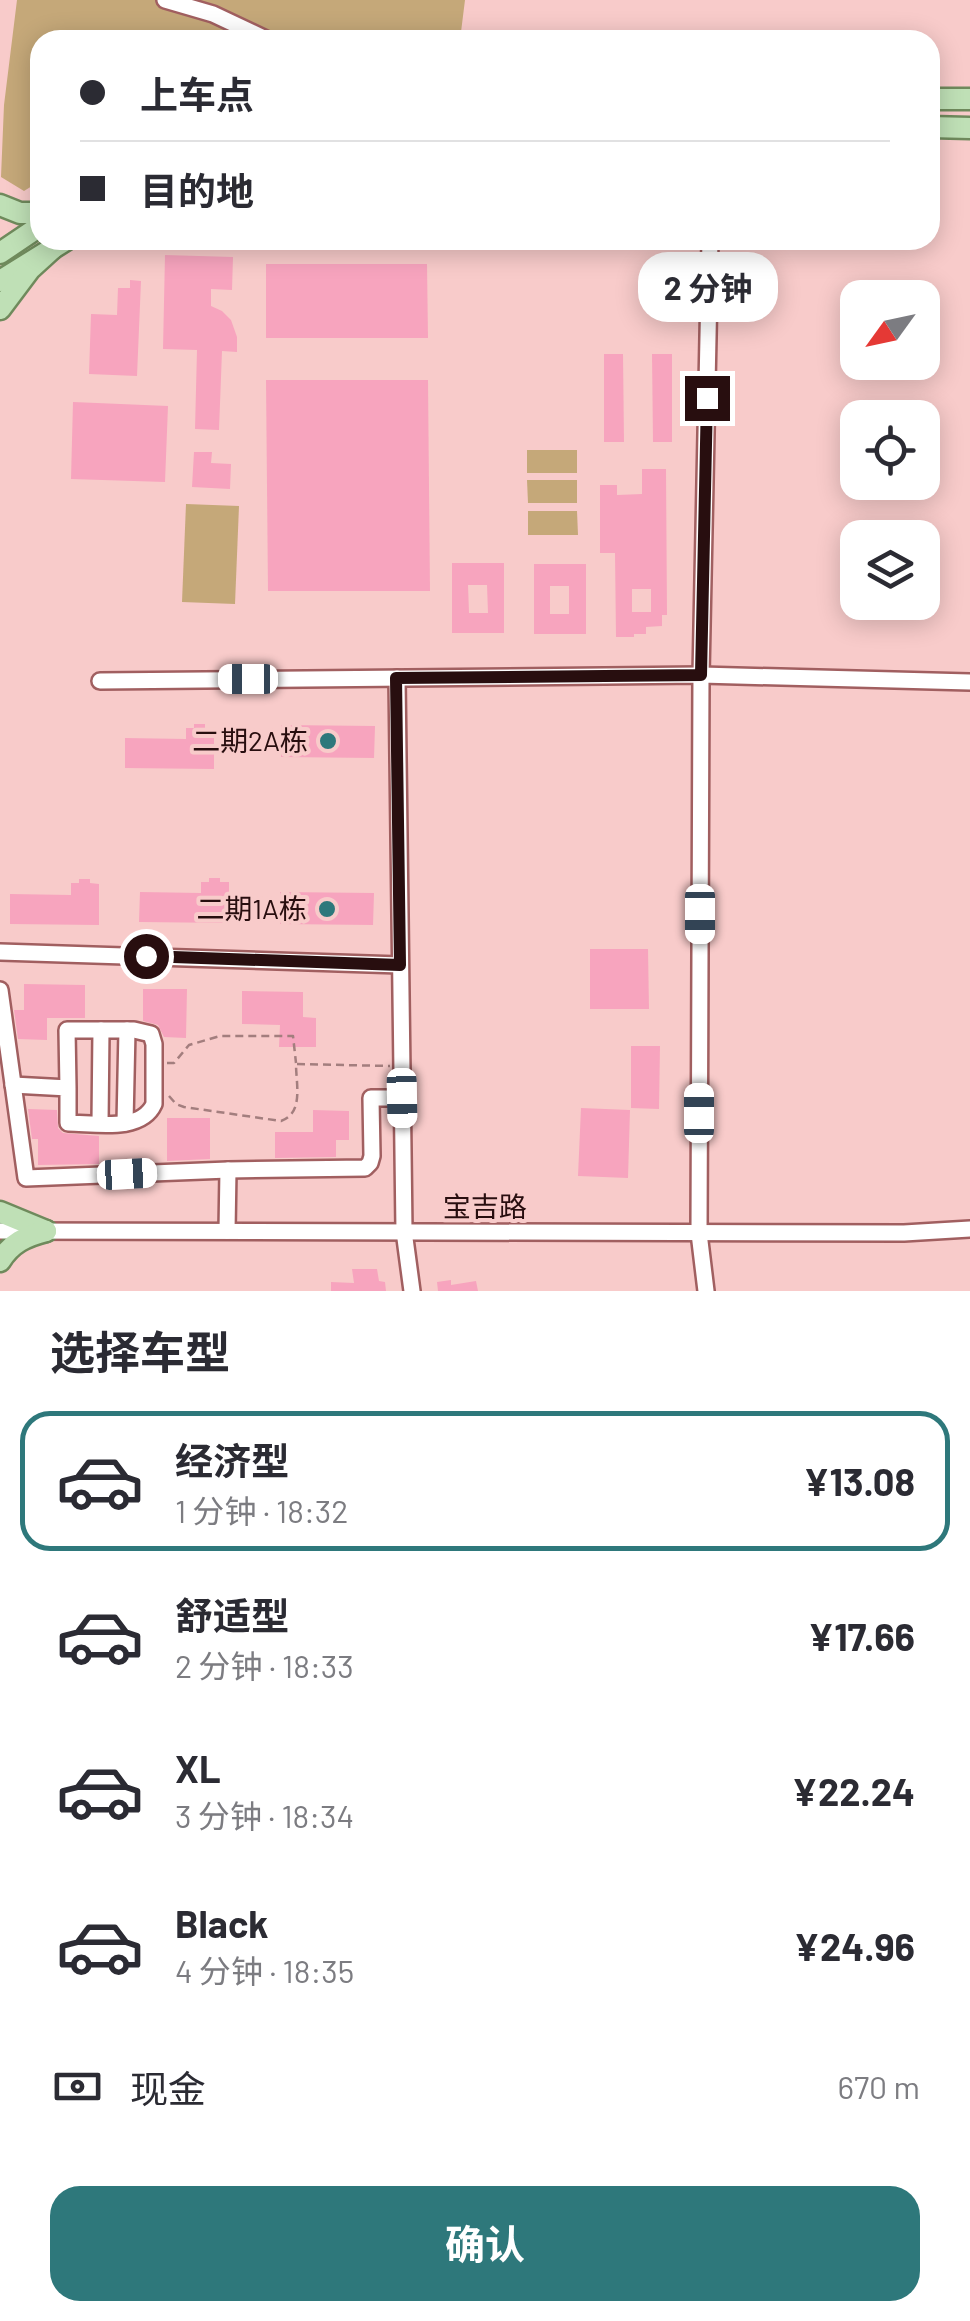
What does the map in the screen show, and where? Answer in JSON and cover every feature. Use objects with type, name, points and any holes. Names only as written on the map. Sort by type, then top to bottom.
[{"type":"main road","points":[[940,99],[970,99]]},
{"type":"main road","points":[[940,127],[970,128]]},
{"type":"main road","points":[[0,205],[30,212]]},
{"type":"main road","points":[[0,253],[30,233]]},
{"type":"main road","points":[[0,280],[49,250]]},
{"type":"main road","points":[[0,309],[30,269],[52,250]]},
{"type":"main road","points":[[0,1212],[46,1231]]},
{"type":"main road","points":[[0,1261],[16,1243],[46,1231]]},
{"type":"street","points":[[165,0],[213,14],[247,30]]},
{"type":"street","points":[[706,1291],[699,1233],[701,675],[710,250]]},
{"type":"street","points":[[100,681],[701,675],[970,682]]},
{"type":"street","points":[[396,678],[404,1231],[412,1291]]},
{"type":"street","points":[[0,952],[400,965]]},
{"type":"street","points":[[0,990],[26,1178],[365,1168],[372,1156],[371,1098],[402,1098]]},
{"type":"street","points":[[67,1030],[127,1030],[151,1034],[154,1044],[154,1104],[150,1112],[125,1123],[68,1123],[67,1030]]},
{"type":"street","points":[[100,1123],[101,1030]]},
{"type":"street","points":[[125,1123],[127,1030]]},
{"type":"street","points":[[12,1085],[68,1088]]},
{"type":"street","points":[[227,1232],[228,1170]]},
{"type":"street","name":"宝吉路","points":[[0,1231],[926,1233],[970,1229]]},
{"type":"path","points":[[154,1063],[174,1062],[189,1045],[220,1036],[293,1036],[296,1110],[281,1120],[184,1107],[170,1096],[154,1093]]},
{"type":"path","points":[[296,1064],[402,1066]]},
{"type":"shaded area","points":[[17,0],[465,0],[461,30],[30,30],[30,187],[24,191],[1,177],[4,105]]},
{"type":"shaded area","points":[[527,450],[577,450],[577,473],[527,473]]},
{"type":"shaded area","points":[[527,480],[577,480],[577,503],[528,503]]},
{"type":"shaded area","points":[[186,504],[239,506],[235,604],[182,602]]},
{"type":"shaded area","points":[[528,511],[577,511],[578,535],[528,535]]},
{"type":"building","points":[[165,255],[233,257],[232,290],[211,289],[211,306],[231,320],[237,337],[237,352],[222,351],[219,430],[195,429],[197,350],[163,349]]},
{"type":"building","points":[[266,264],[427,264],[428,338],[266,338]]},
{"type":"building","points":[[130,280],[141,281],[137,376],[89,374],[91,314],[117,315],[118,288],[130,288]]},
{"type":"building","points":[[604,354],[623,354],[624,442],[604,442]]},
{"type":"building","points":[[652,354],[672,354],[672,442],[653,442]]},
{"type":"building","points":[[266,380],[428,380],[430,591],[268,591]]},
{"type":"building","points":[[73,402],[168,406],[165,482],[71,479]]},
{"type":"building","points":[[194,452],[212,452],[211,463],[231,464],[230,489],[192,487]]},
{"type":"building","points":[[642,469],[666,469],[667,615],[662,615],[662,626],[646,627],[646,634],[616,637],[615,553],[600,553],[600,485],[617,485],[617,495],[642,494]],"holes":[[[632,589],[651,589],[651,612],[632,612]]]},
{"type":"building","points":[[452,563],[504,563],[504,633],[452,633]],"holes":[[[468,585],[487,585],[488,613],[469,613]]]},
{"type":"building","points":[[534,564],[586,564],[586,634],[534,634]],"holes":[[[550,586],[569,586],[569,614],[550,614]]]},
{"type":"building","points":[[194,724],[214,728],[214,769],[125,768],[125,738],[186,739],[186,728],[194,728]]},
{"type":"building","name":"二期2A栋","points":[[281,725],[375,726],[374,758],[281,757]]},
{"type":"building","points":[[209,878],[229,882],[229,923],[139,922],[140,892],[201,893],[201,882],[209,882]]},
{"type":"building","points":[[79,879],[99,884],[99,925],[10,924],[10,894],[71,895],[71,883],[79,883]]},
{"type":"building","name":"二期1A栋","points":[[280,892],[374,893],[373,925],[280,924]]},
{"type":"building","points":[[590,949],[648,949],[649,1009],[590,1009]]},
{"type":"building","points":[[24,984],[85,985],[85,1018],[47,1018],[47,1040],[18,1039],[14,1010],[24,1010]]},
{"type":"building","points":[[143,989],[187,989],[186,1038],[164,1037],[158,1025],[143,1021]]},
{"type":"building","points":[[242,991],[303,992],[303,1017],[316,1018],[316,1047],[279,1047],[280,1025],[242,1024]]},
{"type":"building","points":[[631,1046],[660,1046],[659,1109],[631,1108]]},
{"type":"building","points":[[581,1108],[630,1110],[628,1178],[578,1176]]},
{"type":"building","points":[[28,1109],[57,1110],[58,1128],[63,1133],[99,1136],[99,1164],[38,1165],[38,1139],[32,1139]]},
{"type":"building","points":[[313,1110],[349,1111],[349,1140],[336,1140],[336,1157],[275,1158],[275,1132],[313,1132]]},
{"type":"building","points":[[167,1118],[210,1118],[210,1159],[167,1161]]},
{"type":"building","points":[[352,1269],[377,1269],[386,1291],[331,1291],[331,1282],[354,1283]]},
{"type":"building","points":[[451,1280],[451,1285],[476,1281],[478,1291],[438,1291],[437,1282]]},
{"type":"place","name":"二期2A栋","points":[[328,741]]},
{"type":"place","name":"二期1A栋","points":[[327,909]]},
{"type":"route","points":[[146,956],[400,965],[396,678],[701,675],[707,398]]}]
